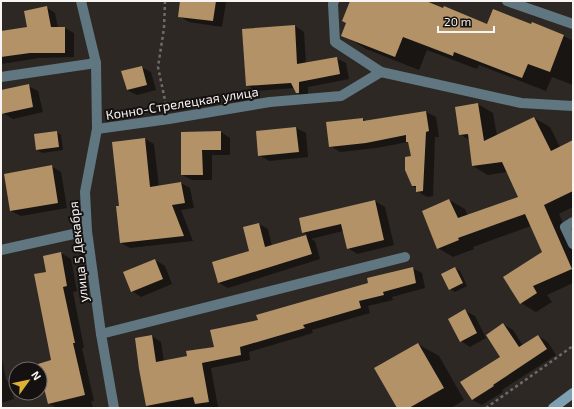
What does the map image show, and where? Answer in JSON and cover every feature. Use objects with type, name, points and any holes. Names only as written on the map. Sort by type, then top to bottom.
[{"type":"street","name":"улица 5 Декабря","points":[[81,1],[96,63],[97,129],[85,192],[87,230],[101,334],[114,408]]},
{"type":"street","points":[[334,1],[335,42],[382,72],[521,103],[573,106]]},
{"type":"street","points":[[507,1],[573,24]]},
{"type":"street","points":[[1,77],[96,63]]},
{"type":"street","name":"Конно-Стрелецкая улица","points":[[97,129],[169,119],[270,102],[341,96],[382,72]]},
{"type":"street","points":[[573,222],[565,226],[573,244]]},
{"type":"street","points":[[1,250],[87,230]]},
{"type":"street","points":[[101,334],[405,257]]},
{"type":"street","points":[[553,408],[573,393]]},
{"type":"path","points":[[165,1],[164,28],[158,67],[169,119]]},
{"type":"path","points":[[486,408],[573,346]]},
{"type":"building","points":[[180,1],[216,1],[213,21],[178,17]]},
{"type":"building","points":[[350,1],[426,1],[443,8],[444,6],[487,24],[493,9],[531,24],[532,22],[564,35],[550,72],[528,64],[522,78],[454,52],[453,56],[403,37],[395,57],[341,36],[346,23],[342,21]]},
{"type":"building","points":[[47,6],[51,27],[65,27],[65,53],[30,53],[1,57],[1,31],[27,27],[24,11]]},
{"type":"building","points":[[295,25],[297,64],[337,57],[340,74],[299,82],[299,93],[296,93],[291,83],[246,86],[242,29]]},
{"type":"building","points":[[142,66],[147,85],[127,90],[121,71]]},
{"type":"building","points":[[29,84],[33,107],[1,114],[1,90]]},
{"type":"building","points":[[478,103],[484,141],[534,117],[551,151],[573,140],[573,191],[544,205],[572,269],[533,286],[537,293],[520,304],[503,277],[542,252],[525,214],[458,238],[459,240],[437,249],[422,211],[449,199],[458,218],[518,197],[502,162],[472,166],[468,134],[459,135],[455,107]]},
{"type":"building","points":[[426,111],[429,131],[426,132],[423,191],[416,192],[416,186],[412,186],[405,170],[405,157],[411,156],[408,142],[406,142],[406,135],[366,143],[329,147],[326,122],[363,118],[363,121]]},
{"type":"building","points":[[296,127],[299,152],[258,156],[256,131]]},
{"type":"building","points":[[57,131],[59,147],[36,150],[34,134]]},
{"type":"building","points":[[221,131],[221,150],[202,150],[203,175],[181,175],[181,132]]},
{"type":"building","points":[[145,138],[150,187],[181,182],[185,203],[172,205],[184,236],[120,243],[116,206],[119,206],[112,142]]},
{"type":"building","points":[[52,165],[58,203],[10,211],[4,174]]},
{"type":"building","points":[[375,200],[384,240],[347,249],[341,224],[302,233],[299,218]]},
{"type":"building","points":[[259,223],[265,247],[306,235],[312,254],[218,283],[212,262],[249,251],[243,227]]},
{"type":"building","points":[[61,252],[67,286],[63,287],[75,343],[73,343],[85,395],[48,404],[48,361],[51,360],[34,274],[46,272],[43,256]]},
{"type":"building","points":[[155,259],[163,279],[131,292],[123,272]]},
{"type":"building","points":[[413,267],[416,283],[383,292],[384,295],[359,301],[361,308],[303,325],[305,328],[240,347],[241,355],[202,363],[209,402],[195,404],[193,397],[146,406],[135,338],[152,335],[156,362],[187,356],[186,351],[214,347],[210,330],[258,320],[256,315],[368,283],[367,278]]},
{"type":"building","points":[[455,267],[463,283],[449,290],[441,274]]},
{"type":"building","points":[[465,309],[477,333],[460,342],[448,319]]},
{"type":"building","points":[[503,323],[519,347],[538,335],[547,349],[472,400],[460,382],[500,357],[486,335]]},
{"type":"building","points":[[418,343],[444,388],[409,408],[397,408],[374,368]]}]
